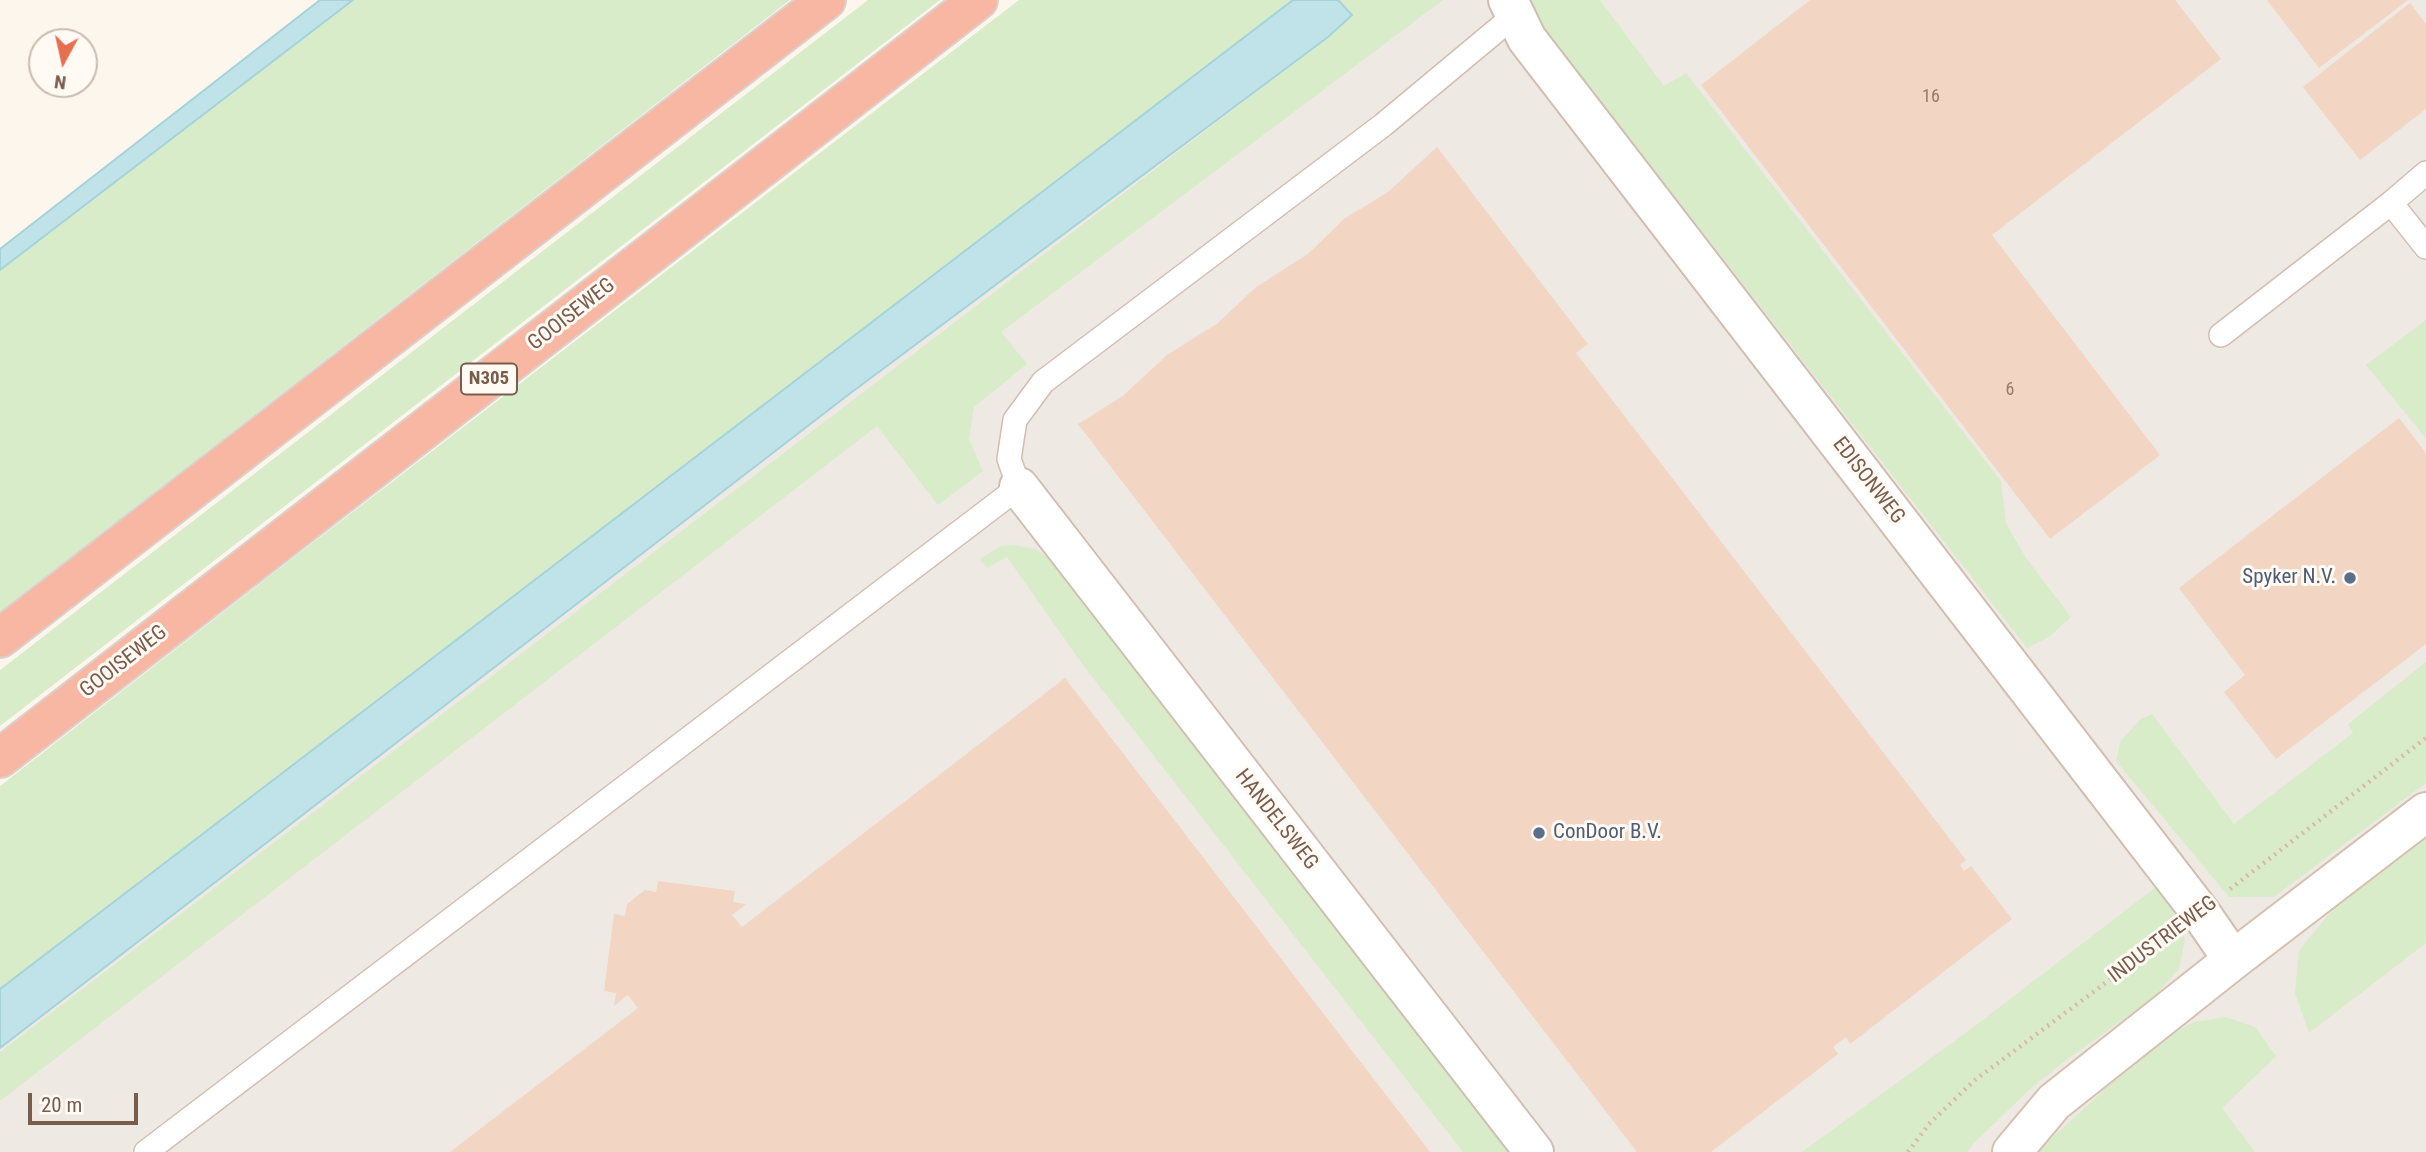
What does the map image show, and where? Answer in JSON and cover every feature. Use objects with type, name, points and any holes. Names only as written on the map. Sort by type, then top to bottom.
[{"type":"highway","points":[[0,638],[826,0]]},
{"type":"highway","name":"GOOISEWEG","points":[[0,758],[978,0]]},
{"type":"street","name":"EDISONWEG","points":[[1512,7],[1527,39],[2200,912],[2233,960]]},
{"type":"street","name":"HANDELSWEG","points":[[1019,487],[1534,1152]]},
{"type":"street","points":[[2012,1152],[2054,1102],[2426,811]]},
{"type":"lane","points":[[146,1152],[1019,487],[1009,459],[1015,420],[1044,382],[1383,125],[1512,7]]},
{"type":"lane","points":[[2221,335],[2426,173]]},
{"type":"lane","points":[[2391,203],[2426,247]]},
{"type":"path","name":"INDUSTRIEWEG","points":[[1908,1152],[1929,1124],[1975,1080],[2426,738]]},
{"type":"shaded area","points":[[1324,0],[2426,0],[2426,1152],[0,1152],[0,1036]]},
{"type":"green space","points":[[353,0],[790,0],[0,612],[0,270]]},
{"type":"green space","points":[[868,0],[940,0],[0,726],[0,670]]},
{"type":"green space","points":[[1019,0],[1293,0],[0,989],[0,786]]},
{"type":"green space","points":[[1338,0],[1443,0],[1001,332],[1027,364],[974,407],[969,439],[983,471],[938,505],[877,426],[0,1101],[0,1052],[1328,37],[1352,15]]},
{"type":"green space","points":[[1530,0],[1600,0],[1664,86],[1686,73],[2001,481],[2006,523],[2026,558],[2071,617],[2049,637],[2027,648],[1546,31]]},
{"type":"green space","points":[[2426,320],[2426,438],[2366,365]]},
{"type":"green space","points":[[1001,546],[1035,549],[1052,560],[1509,1152],[1463,1152],[1083,665],[1007,557],[987,568],[980,559]]},
{"type":"green space","points":[[2426,662],[2426,783],[2274,897],[2229,897],[2116,761],[2120,742],[2141,719],[2152,714],[2234,824],[2353,733],[2348,724]]},
{"type":"green space","points":[[2426,838],[2426,943],[2309,1033],[2295,993],[2299,950],[2341,900]]},
{"type":"green space","points":[[2156,887],[2177,918],[2185,940],[2179,969],[2152,999],[2066,1060],[2028,1091],[1968,1152],[1802,1152],[1971,1029]]},
{"type":"green space","points":[[2226,1017],[2255,1027],[2276,1056],[2222,1108],[2255,1152],[2039,1152],[2157,1042],[2194,1022]]},
{"type":"water","points":[[320,0],[353,0],[0,270],[0,249]]},
{"type":"water","points":[[1293,0],[1338,0],[1352,15],[1328,37],[848,395],[0,1048],[0,989]]},
{"type":"building","points":[[1810,0],[2175,0],[2221,59],[1992,235],[2160,455],[2050,539],[1701,85]]},
{"type":"building","points":[[2267,0],[2408,0],[2319,68]]},
{"type":"building","points":[[2410,3],[2426,24],[2426,109],[2360,160],[2303,87]]},
{"type":"building","points":[[1437,147],[1588,344],[1576,353],[1966,860],[1960,865],[1964,871],[1971,866],[2012,919],[1850,1044],[1846,1037],[1833,1047],[1838,1054],[1711,1152],[1637,1152],[1078,424],[1123,396],[1167,355],[1218,323],[1256,287],[1308,254],[1344,219],[1388,192]]},
{"type":"building","points":[[2399,418],[2426,453],[2426,644],[2276,759],[2224,692],[2245,675],[2179,588]]},
{"type":"building","points":[[1065,678],[1430,1152],[450,1152],[638,1008],[628,995],[614,1006],[616,993],[604,991],[614,914],[625,916],[627,904],[645,890],[656,892],[658,881],[735,891],[733,902],[746,904],[732,915],[742,927]]},
{"type":"place","name":"Spyker N.V.","points":[[2350,578]]},
{"type":"place","name":"ConDoor B.V.","points":[[1539,833]]}]
